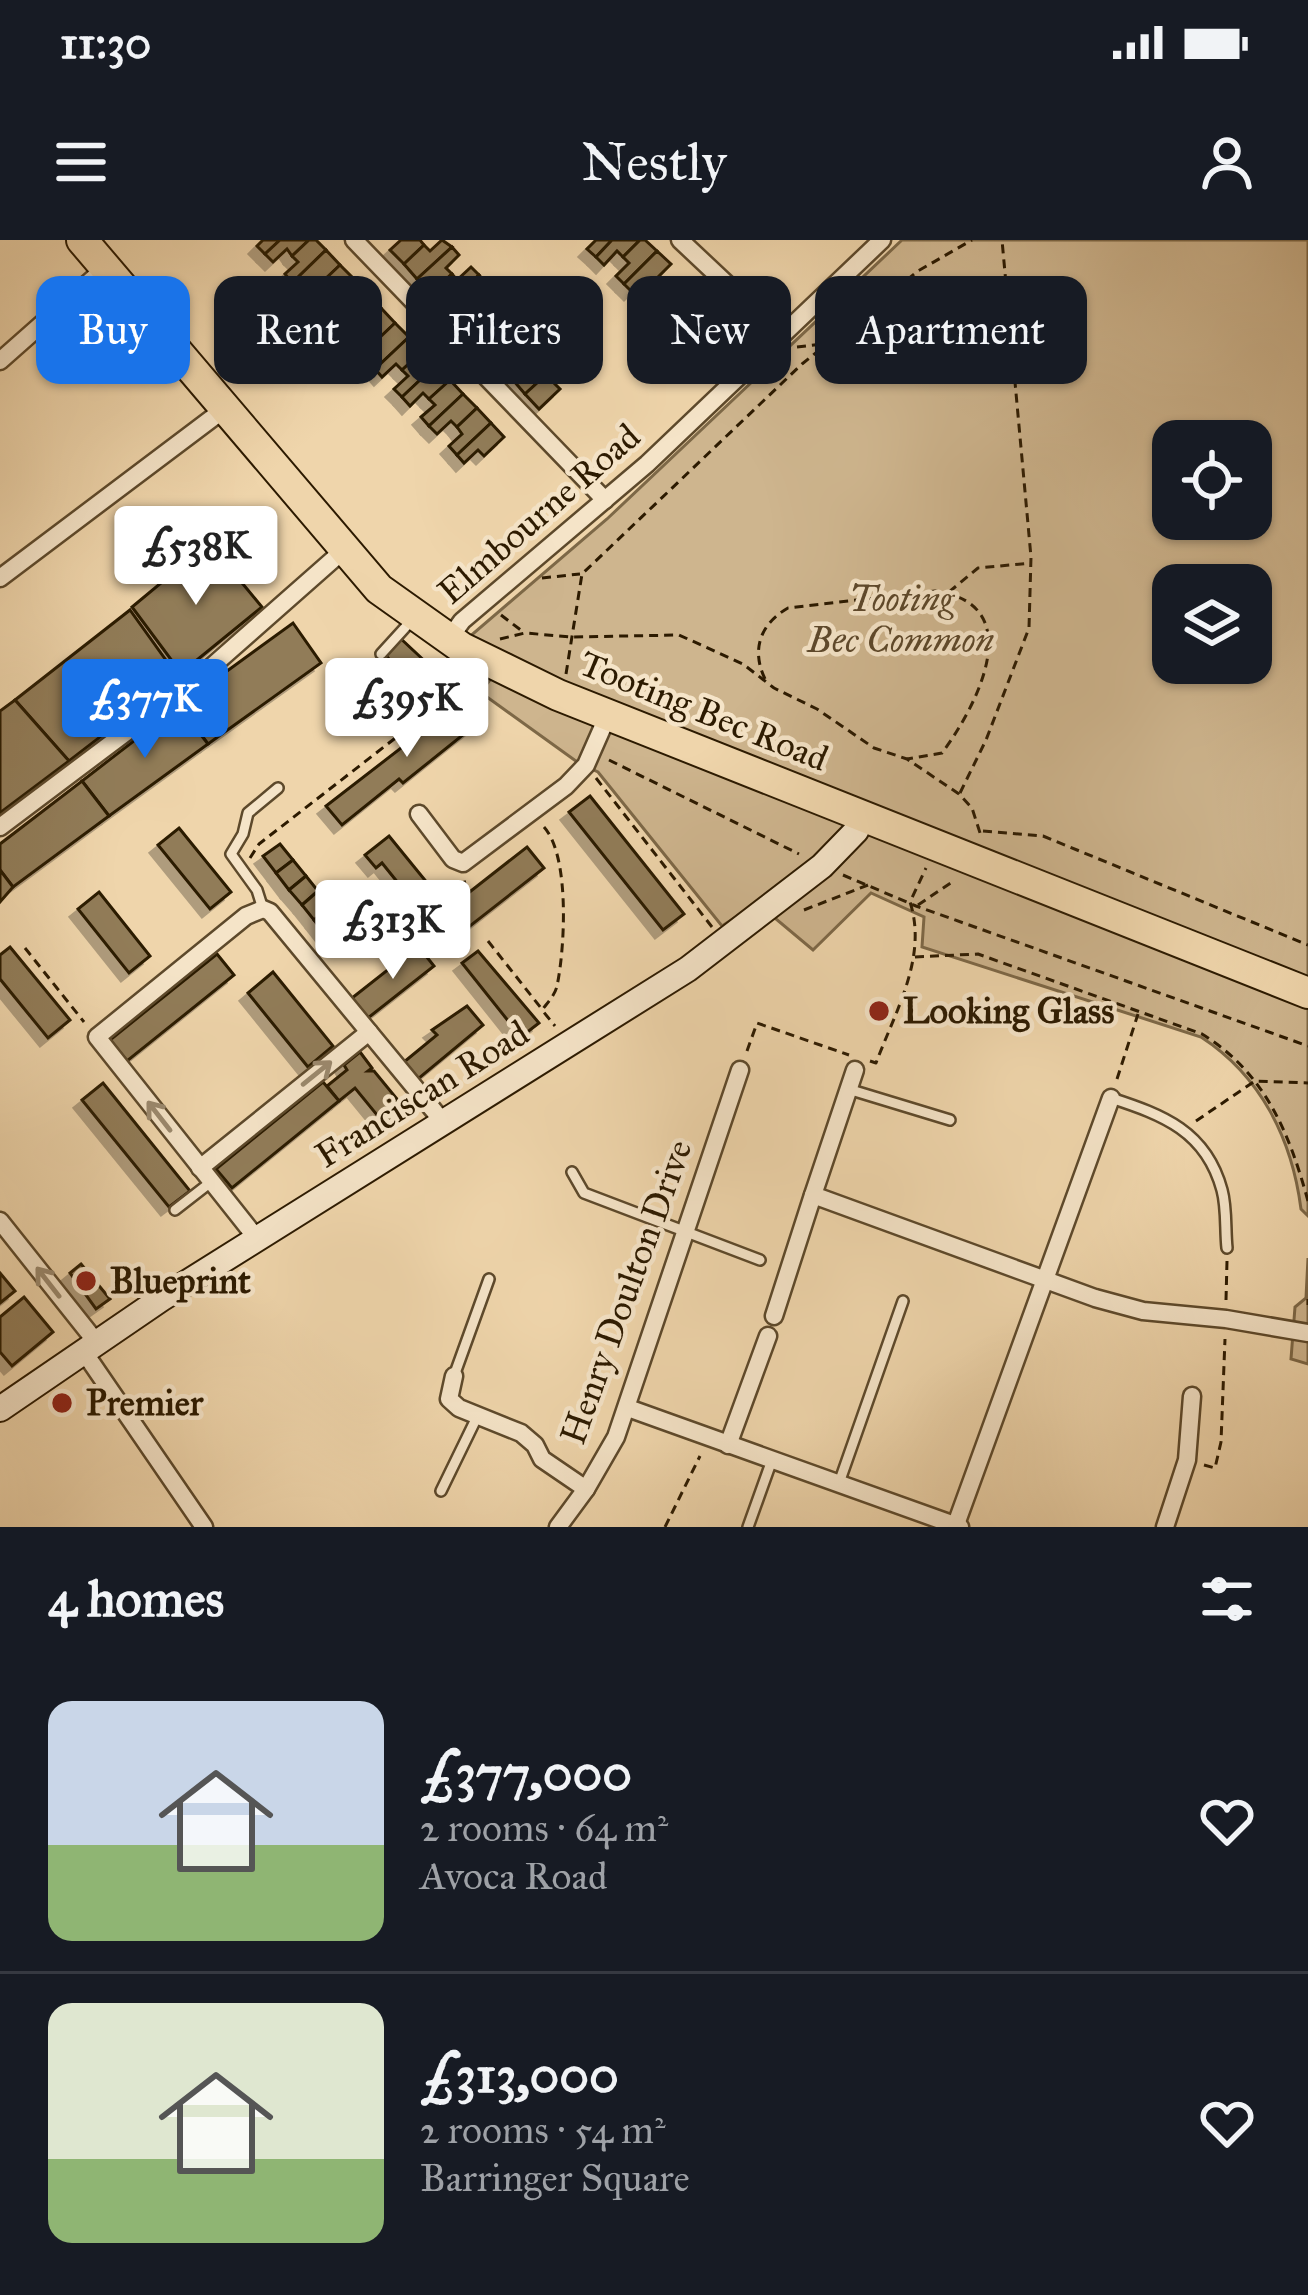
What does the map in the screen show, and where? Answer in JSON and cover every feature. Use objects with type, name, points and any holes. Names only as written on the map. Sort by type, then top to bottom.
[{"type":"highway","name":"Tooting Bec Road","points":[[82,240],[379,589],[448,639],[497,667],[608,715],[1308,993]]},
{"type":"street","points":[[354,240],[605,500]]},
{"type":"street","points":[[680,240],[717,276]]},
{"type":"street","name":"Elmbourne Road","points":[[791,337],[882,240]]},
{"type":"street","points":[[0,361],[104,269]]},
{"type":"street","name":"Elmbourne Road","points":[[448,639],[738,384]]},
{"type":"street","points":[[0,578],[223,410]]},
{"type":"street","points":[[0,827],[201,676],[345,549]]},
{"type":"street","points":[[418,814],[453,859],[463,863],[593,760],[608,715]]},
{"type":"street","name":"Franciscan Road","points":[[0,1409],[160,1299],[569,1045],[724,942],[843,847],[862,817]]},
{"type":"street","points":[[258,1240],[97,1037],[246,916],[263,909],[278,920],[444,1123]]},
{"type":"street","points":[[206,1175],[369,1031]]},
{"type":"street","name":"Henry Doulton Drive","points":[[558,1527],[586,1490],[628,1408],[740,1070]]},
{"type":"street","points":[[774,1316],[855,1070]]},
{"type":"street","points":[[628,1408],[957,1526],[1111,1098]]},
{"type":"street","points":[[814,1195],[1144,1311],[1226,1318],[1308,1334]]},
{"type":"street","points":[[0,1221],[91,1347],[204,1527]]},
{"type":"street","points":[[728,1445],[768,1336]]},
{"type":"street","points":[[454,1376],[449,1399],[477,1417],[520,1433],[535,1445],[542,1459],[586,1490]]},
{"type":"street","points":[[1165,1527],[1187,1460],[1192,1396]]},
{"type":"lane","points":[[381,654],[416,616]]},
{"type":"lane","points":[[263,909],[257,890],[231,854],[248,813],[278,788]]},
{"type":"lane","points":[[848,1089],[950,1120]]},
{"type":"lane","points":[[1111,1098],[1163,1115],[1184,1128],[1222,1190],[1227,1248]]},
{"type":"lane","points":[[572,1172],[584,1193],[760,1261]]},
{"type":"lane","points":[[176,1210],[206,1175]]},
{"type":"lane","points":[[454,1376],[489,1279]]},
{"type":"lane","points":[[839,1483],[903,1301]]},
{"type":"lane","points":[[441,1491],[477,1417]]},
{"type":"lane","points":[[748,1527],[772,1460]]},
{"type":"path","points":[[912,276],[972,240]]},
{"type":"path","points":[[959,794],[1030,628],[1031,563],[1002,240]]},
{"type":"path","points":[[565,680],[582,574],[815,354]]},
{"type":"path","points":[[948,593],[977,568],[1031,563]]},
{"type":"path","points":[[515,580],[582,574]]},
{"type":"path","points":[[494,641],[525,633],[679,635],[743,664],[774,688],[890,756],[907,759],[942,753],[965,723],[983,676],[988,642],[985,619],[971,602],[934,591],[788,608],[768,622],[761,634],[758,659],[766,681]]},
{"type":"path","points":[[485,602],[525,633]]},
{"type":"path","points":[[242,869],[259,844],[472,678]]},
{"type":"path","points":[[907,759],[959,794],[972,808],[982,831],[1043,836],[1308,945]]},
{"type":"path","points":[[593,760],[812,860]]},
{"type":"path","points":[[593,760],[724,942]]},
{"type":"path","points":[[530,813],[553,837],[562,877],[556,990],[542,1010]]},
{"type":"path","points":[[392,921],[401,934],[465,884],[463,863]]},
{"type":"path","points":[[740,1070],[757,1023],[875,1063],[915,957],[916,922],[910,902],[928,863]]},
{"type":"path","points":[[834,871],[916,906],[1308,1046]]},
{"type":"path","points":[[916,906],[962,877]]},
{"type":"path","points":[[773,905],[792,912],[868,885]]},
{"type":"path","points":[[488,941],[569,1045]]},
{"type":"path","points":[[25,948],[97,1037]]},
{"type":"path","points":[[915,957],[978,954],[1202,1034],[1232,1053],[1255,1082],[1287,1136],[1308,1202]]},
{"type":"path","points":[[1111,1098],[1139,1011]]},
{"type":"path","points":[[1184,1128],[1255,1082],[1308,1083]]},
{"type":"path","points":[[1187,1460],[1215,1468],[1221,1442],[1227,1248]]},
{"type":"path","points":[[664,1527],[710,1438]]},
{"type":"green space","name":"Tooting Bec Common","points":[[902,240],[1308,240],[1308,1216],[1301,1209],[1290,1158],[1270,1111],[1241,1070],[1201,1037],[922,947],[924,917],[871,893],[813,950],[757,903],[722,926],[598,772],[480,692],[511,655],[468,638],[607,519],[750,384],[791,384],[791,345],[815,322],[815,384],[1087,384],[1087,276],[864,276]]},
{"type":"green space","points":[[1308,1258],[1308,1364],[1291,1359],[1295,1307],[1306,1298]]},
{"type":"building","points":[[263,240],[280,240],[265,254],[257,246]]},
{"type":"building","points":[[280,240],[309,240],[292,256],[287,249],[273,262],[265,254]]},
{"type":"building","points":[[309,240],[326,250],[299,276],[285,274],[298,262],[292,256]]},
{"type":"building","points":[[401,240],[420,240],[424,245],[404,264],[390,250]]},
{"type":"building","points":[[442,240],[452,247],[414,276],[404,264],[424,245],[430,251]]},
{"type":"building","points":[[596,240],[612,240],[596,257],[587,249]]},
{"type":"building","points":[[612,240],[640,240],[623,257],[617,251],[604,265],[596,257]]},
{"type":"building","points":[[640,240],[657,251],[624,284],[616,276],[629,263],[623,257]]},
{"type":"building","points":[[452,247],[459,255],[446,268],[450,276],[420,276]]},
{"type":"building","points":[[326,250],[340,265],[328,276],[299,276]]},
{"type":"building","points":[[657,251],[671,264],[659,276],[632,276]]},
{"type":"building","points":[[340,265],[351,276],[328,276]]},
{"type":"building","points":[[382,309],[395,323],[382,335]]},
{"type":"building","points":[[395,323],[406,334],[406,340],[382,362],[382,335]]},
{"type":"building","points":[[406,340],[406,366],[402,370],[396,364],[382,377],[382,362]]},
{"type":"building","points":[[406,378],[406,384],[416,384],[402,397],[394,389]]},
{"type":"building","points":[[416,384],[446,384],[429,399],[423,393],[410,406],[402,397]]},
{"type":"building","points":[[446,384],[454,384],[463,394],[429,426],[421,417],[435,405],[429,399]]},
{"type":"building","points":[[516,384],[536,384],[525,394]]},
{"type":"building","points":[[536,384],[555,384],[560,389],[539,409],[525,394]]},
{"type":"building","points":[[463,394],[477,408],[457,427],[451,421],[437,434],[429,426]]},
{"type":"building","points":[[477,408],[491,423],[457,455],[449,446],[462,434],[457,427]]},
{"type":"building","points":[[491,423],[504,437],[484,456],[478,450],[464,463],[457,455]]},
{"type":"building","points":[[209,543],[262,607],[181,673],[132,607]]},
{"type":"building","points":[[130,610],[178,677],[69,761],[15,700]]},
{"type":"building","points":[[293,623],[321,663],[208,744],[179,706]]},
{"type":"building","points":[[399,637],[430,666],[411,686],[384,653]]},
{"type":"building","points":[[467,697],[484,718],[342,825],[326,806]]},
{"type":"building","points":[[15,700],[69,761],[0,813],[0,711]]},
{"type":"building","points":[[179,706],[208,744],[109,816],[82,781]]},
{"type":"building","points":[[82,781],[109,816],[13,887],[0,870],[0,844]]},
{"type":"building","points":[[590,796],[684,914],[663,930],[569,812]]},
{"type":"building","points":[[179,828],[231,892],[210,909],[158,845]]},
{"type":"building","points":[[389,836],[433,890],[415,904],[382,863],[376,868],[365,855]]},
{"type":"building","points":[[280,844],[293,860],[276,873],[263,856]]},
{"type":"building","points":[[527,847],[544,868],[447,944],[430,923]]},
{"type":"building","points":[[293,860],[306,876],[289,890],[276,873]]},
{"type":"building","points":[[0,870],[13,887],[0,902]]},
{"type":"building","points":[[306,876],[318,891],[302,905],[289,890]]},
{"type":"building","points":[[318,891],[331,907],[314,920],[302,905]]},
{"type":"building","points":[[99,892],[150,956],[129,973],[78,909]]},
{"type":"building","points":[[331,907],[345,925],[328,938],[314,920]]},
{"type":"building","points":[[418,946],[434,966],[368,1018],[352,998]]},
{"type":"building","points":[[10,947],[70,1020],[48,1038],[0,979],[0,955]]},
{"type":"building","points":[[478,951],[539,1023],[521,1037],[462,963]]},
{"type":"building","points":[[217,954],[234,975],[127,1061],[110,1040]]},
{"type":"building","points":[[273,972],[333,1046],[308,1067],[248,993]]},
{"type":"building","points":[[467,1006],[483,1025],[418,1079],[404,1062],[437,1035],[432,1030]]},
{"type":"building","points":[[360,1052],[372,1068],[368,1071],[374,1071],[406,1110],[386,1126],[355,1088],[339,1101],[327,1086]]},
{"type":"building","points":[[323,1082],[339,1101],[232,1188],[216,1169]]},
{"type":"building","points":[[103,1083],[190,1191],[169,1207],[82,1100]]},
{"type":"building","name":"Blueprint","points":[[81,1264],[110,1299],[96,1309],[70,1273]]},
{"type":"building","points":[[0,1273],[15,1291],[0,1303]]},
{"type":"building","points":[[24,1297],[53,1332],[12,1366],[0,1352],[0,1317]]},
{"type":"place","name":"Looking Glass","points":[[879,1011]]},
{"type":"place","name":"Blueprint","points":[[86,1281]]},
{"type":"place","name":"Premier","points":[[62,1403]]}]
